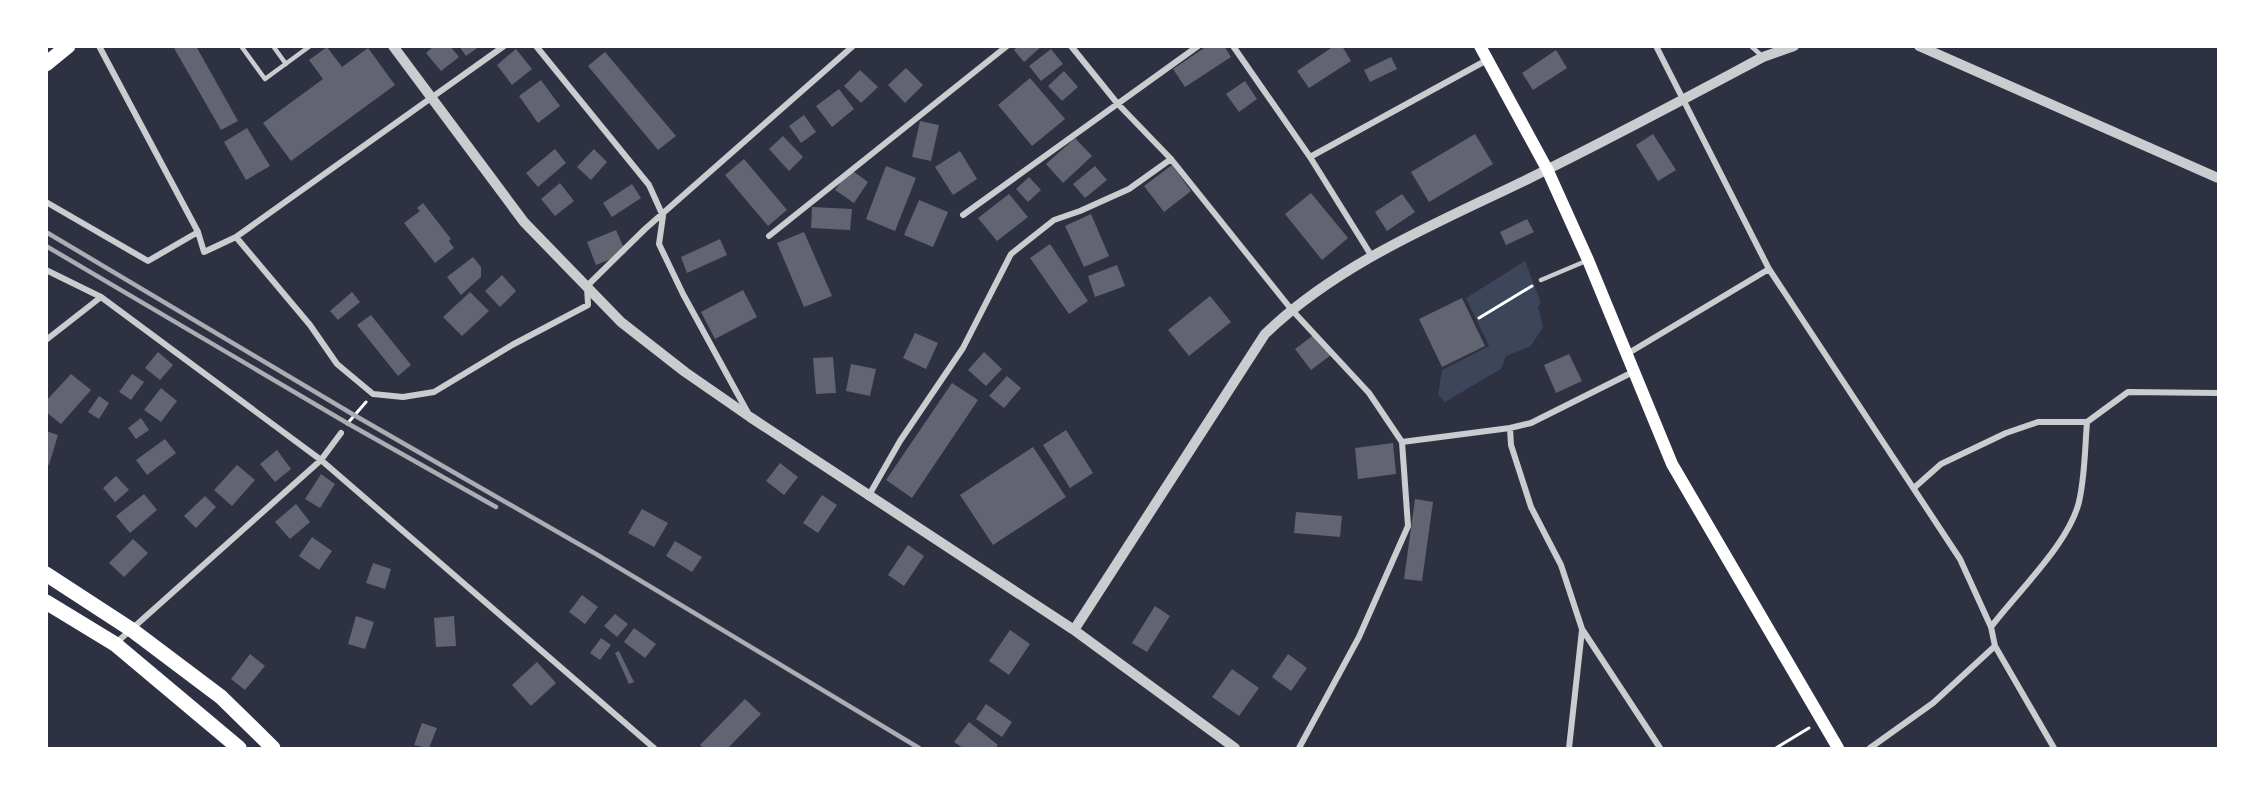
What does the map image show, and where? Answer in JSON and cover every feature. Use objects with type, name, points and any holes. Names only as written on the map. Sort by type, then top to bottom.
[{"type":"main road","points":[[46,64],[68,46]]},
{"type":"main road","points":[[1480,46],[1547,169],[1588,260],[1672,464],[1823,718],[1838,748]]},
{"type":"main road","points":[[46,574],[132,630],[221,698],[273,748]]},
{"type":"main road","points":[[46,602],[115,644],[240,748]]},
{"type":"street","points":[[99,46],[198,232],[204,252],[236,237],[504,46]]},
{"type":"street","points":[[393,46],[524,222],[621,322],[685,372],[750,417],[868,497],[1074,630],[1235,748]]},
{"type":"street","points":[[536,46],[649,185],[663,216],[659,244],[683,294],[750,417]]},
{"type":"street","points":[[236,237],[310,325],[336,364],[373,394],[403,397],[434,392],[512,345],[588,305],[587,286],[645,228],[663,216],[853,46]]},
{"type":"street","points":[[769,236],[1007,46]]},
{"type":"street","points":[[1071,46],[1117,103],[1171,159],[1291,309],[1369,393],[1402,442],[1408,526],[1359,637],[1299,748]]},
{"type":"street","points":[[963,215],[1198,46]]},
{"type":"street","points":[[1233,46],[1310,157],[1371,255]]},
{"type":"street","points":[[1656,46],[1769,269],[1915,487],[1960,560],[1991,627],[1995,645],[2054,748]]},
{"type":"street","points":[[1074,630],[1265,334],[1291,309],[1371,255],[1547,169],[1763,57],[1794,46]]},
{"type":"street","points":[[1919,46],[2218,178]]},
{"type":"street","points":[[1310,157],[1487,60]]},
{"type":"street","points":[[868,497],[900,441],[963,348],[1011,254],[1054,220],[1129,189],[1171,159]]},
{"type":"street","points":[[46,202],[148,261],[198,232]]},
{"type":"street","points":[[1626,354],[1769,269]]},
{"type":"street","points":[[46,270],[101,297],[321,460],[654,748]]},
{"type":"street","points":[[46,340],[101,297]]},
{"type":"street","points":[[1402,442],[1510,428],[1531,423],[1633,372]]},
{"type":"street","points":[[1915,487],[1941,464],[2006,433],[2038,422],[2087,422],[2128,392],[2218,393]]},
{"type":"street","points":[[1991,627],[2057,547],[2075,513],[2080,498],[2087,422]]},
{"type":"street","points":[[1510,428],[1511,445],[1531,507],[1561,565],[1582,629],[1660,748]]},
{"type":"street","points":[[115,644],[321,460],[341,433]]},
{"type":"street","points":[[1569,748],[1582,629]]},
{"type":"street","points":[[1870,748],[1934,704],[1995,645]]},
{"type":"lane","points":[[241,46],[265,79],[310,46]]},
{"type":"lane","points":[[273,46],[286,64]]},
{"type":"lane","points":[[1751,46],[1763,57]]},
{"type":"lane","points":[[1541,280],[1588,260]]},
{"type":"path","points":[[1479,318],[1541,280]]},
{"type":"path","points":[[341,433],[373,394]]},
{"type":"path","points":[[1776,748],[1823,718]]},
{"type":"shaded area","points":[[1525,261],[1541,303],[1538,307],[1543,327],[1531,346],[1506,356],[1501,369],[1445,402],[1438,395],[1442,370],[1489,346],[1466,298]]},
{"type":"building","points":[[196,46],[238,121],[221,130],[174,48]]},
{"type":"building","points":[[434,46],[450,46],[459,57],[441,71],[426,53]]},
{"type":"building","points":[[459,46],[480,46],[466,56]]},
{"type":"building","points":[[1018,46],[1042,46],[1024,62],[1014,50]]},
{"type":"building","points":[[1207,46],[1224,46],[1231,57],[1185,87],[1173,69]]},
{"type":"building","points":[[1334,46],[1342,46],[1351,61],[1309,88],[1297,71]]},
{"type":"building","points":[[327,47],[342,67],[368,48],[395,85],[291,161],[263,123],[323,79],[309,60]]},
{"type":"building","points":[[516,49],[532,69],[512,85],[497,65]]},
{"type":"building","points":[[1051,49],[1063,64],[1041,81],[1029,66]]},
{"type":"building","points":[[1556,50],[1567,68],[1533,90],[1522,73]]},
{"type":"building","points":[[605,52],[676,136],[658,150],[588,66]]},
{"type":"building","points":[[1391,57],[1397,69],[1370,82],[1364,70]]},
{"type":"building","points":[[906,68],[923,85],[905,103],[888,85]]},
{"type":"building","points":[[860,70],[878,87],[861,103],[844,86]]},
{"type":"building","points":[[1064,71],[1078,87],[1062,101],[1048,86]]},
{"type":"building","points":[[1030,78],[1065,119],[1032,146],[998,105]]},
{"type":"building","points":[[541,80],[560,106],[538,123],[519,96]]},
{"type":"building","points":[[1245,81],[1257,99],[1239,112],[1226,94]]},
{"type":"building","points":[[839,89],[854,109],[832,127],[816,106]]},
{"type":"building","points":[[804,115],[816,132],[801,143],[789,126]]},
{"type":"building","points":[[920,121],[939,125],[931,161],[912,157]]},
{"type":"building","points":[[247,128],[270,166],[246,180],[224,142]]},
{"type":"building","points":[[1475,134],[1493,164],[1429,202],[1411,172]]},
{"type":"building","points":[[1653,134],[1676,170],[1658,181],[1636,145]]},
{"type":"building","points":[[783,136],[803,157],[789,171],[769,149]]},
{"type":"building","points":[[1075,138],[1092,156],[1063,183],[1046,164]]},
{"type":"building","points":[[555,149],[566,163],[538,187],[526,173]]},
{"type":"building","points":[[594,149],[607,162],[591,180],[577,167]]},
{"type":"building","points":[[960,151],[977,179],[953,195],[935,167]]},
{"type":"building","points":[[744,159],[787,210],[768,226],[725,175]]},
{"type":"building","points":[[1172,165],[1191,191],[1164,212],[1144,186]]},
{"type":"building","points":[[886,166],[916,178],[895,231],[866,219]]},
{"type":"building","points":[[1095,166],[1107,180],[1085,198],[1073,184]]},
{"type":"building","points":[[850,169],[868,182],[854,203],[835,190]]},
{"type":"building","points":[[1029,177],[1041,190],[1028,202],[1016,189]]},
{"type":"building","points":[[560,183],[574,201],[555,216],[541,199]]},
{"type":"building","points":[[632,184],[641,198],[612,217],[603,203]]},
{"type":"building","points":[[1311,193],[1348,238],[1322,260],[1285,214]]},
{"type":"building","points":[[1009,194],[1028,217],[997,241],[978,218]]},
{"type":"building","points":[[1402,194],[1415,212],[1387,231],[1375,212]]},
{"type":"building","points":[[919,200],[948,212],[933,247],[904,235]]},
{"type":"building","points":[[423,203],[451,239],[449,241],[454,248],[435,263],[404,223],[420,211],[417,208]]},
{"type":"building","points":[[812,207],[852,209],[850,230],[811,228]]},
{"type":"building","points":[[1091,214],[1109,256],[1084,267],[1065,226]]},
{"type":"building","points":[[1527,219],[1534,232],[1506,245],[1500,232]]},
{"type":"building","points":[[616,230],[626,253],[596,265],[587,242]]},
{"type":"building","points":[[804,232],[832,296],[804,307],[777,243]]},
{"type":"building","points":[[720,239],[727,255],[687,273],[681,257]]},
{"type":"building","points":[[1050,244],[1088,301],[1069,314],[1030,258]]},
{"type":"building","points":[[473,257],[481,267],[481,277],[461,295],[447,277]]},
{"type":"building","points":[[1117,265],[1125,286],[1095,297],[1088,276]]},
{"type":"building","points":[[502,275],[516,291],[500,307],[485,291]]},
{"type":"building","points":[[743,290],[757,317],[715,339],[701,312]]},
{"type":"building","points":[[352,292],[360,302],[338,320],[330,311]]},
{"type":"building","points":[[470,292],[489,311],[462,336],[443,317]]},
{"type":"building","points":[[1210,296],[1231,322],[1189,356],[1168,330]]},
{"type":"building","points":[[1462,298],[1485,346],[1442,367],[1419,319]]},
{"type":"building","points":[[371,315],[411,365],[398,376],[357,325]]},
{"type":"building","points":[[915,333],[938,343],[926,369],[903,358]]},
{"type":"building","points":[[1315,334],[1331,355],[1311,370],[1295,349]]},
{"type":"building","points":[[158,352],[173,365],[160,380],[145,368]]},
{"type":"building","points":[[984,352],[1002,369],[986,386],[968,370]]},
{"type":"building","points":[[1569,354],[1582,381],[1556,393],[1544,365]]},
{"type":"building","points":[[833,357],[836,393],[816,394],[813,358]]},
{"type":"building","points":[[851,364],[876,369],[870,396],[846,391]]},
{"type":"building","points":[[71,374],[91,390],[61,424],[46,412],[46,401]]},
{"type":"building","points":[[132,374],[144,382],[131,400],[119,392]]},
{"type":"building","points":[[1007,376],[1021,388],[1004,408],[989,396]]},
{"type":"building","points":[[952,383],[978,400],[912,498],[886,480]]},
{"type":"building","points":[[161,388],[177,401],[161,422],[144,410]]},
{"type":"building","points":[[99,396],[109,403],[99,419],[88,412]]},
{"type":"building","points":[[141,418],[149,430],[136,439],[128,428]]},
{"type":"building","points":[[1066,430],[1093,473],[1070,488],[1043,445]]},
{"type":"building","points":[[46,431],[58,435],[49,465],[46,464]]},
{"type":"building","points":[[165,439],[176,453],[147,475],[136,460]]},
{"type":"building","points":[[1393,443],[1396,474],[1358,479],[1355,448]]},
{"type":"building","points":[[1033,447],[1066,497],[993,545],[960,495]]},
{"type":"building","points":[[277,450],[291,469],[275,482],[260,464]]},
{"type":"building","points":[[780,463],[798,477],[784,495],[766,481]]},
{"type":"building","points":[[237,465],[255,480],[232,506],[214,490]]},
{"type":"building","points":[[321,474],[335,484],[320,508],[305,499]]},
{"type":"building","points":[[116,476],[129,490],[115,502],[103,488]]},
{"type":"building","points":[[144,494],[157,510],[130,533],[116,516]]},
{"type":"building","points":[[822,495],[837,505],[818,533],[803,523]]},
{"type":"building","points":[[205,496],[216,507],[196,528],[184,516]]},
{"type":"building","points":[[1415,499],[1433,502],[1422,581],[1404,579]]},
{"type":"building","points":[[296,504],[310,522],[290,539],[275,522]]},
{"type":"building","points":[[642,509],[668,523],[654,547],[628,533]]},
{"type":"building","points":[[1296,512],[1342,516],[1340,537],[1294,533]]},
{"type":"building","points":[[312,537],[332,551],[319,570],[299,556]]},
{"type":"building","points":[[133,539],[148,553],[124,577],[109,563]]},
{"type":"building","points":[[675,541],[702,557],[692,572],[666,556]]},
{"type":"building","points":[[908,545],[924,556],[904,586],[888,575]]},
{"type":"building","points":[[373,563],[391,569],[385,589],[366,583]]},
{"type":"building","points":[[582,595],[598,607],[585,624],[569,612]]},
{"type":"building","points":[[1155,606],[1170,616],[1147,652],[1132,643]]},
{"type":"building","points":[[615,614],[628,624],[617,637],[604,626]]},
{"type":"building","points":[[356,616],[374,622],[365,649],[348,644]]},
{"type":"building","points":[[454,616],[456,646],[436,647],[434,618]]},
{"type":"building","points":[[634,628],[656,644],[645,658],[624,642]]},
{"type":"building","points":[[1010,630],[1030,644],[1009,675],[989,661]]},
{"type":"building","points":[[601,638],[611,645],[600,660],[590,653]]},
{"type":"building","points":[[619,651],[634,682],[629,684],[615,653]]},
{"type":"building","points":[[250,654],[265,666],[245,690],[231,679]]},
{"type":"building","points":[[1288,654],[1307,668],[1291,691],[1272,677]]},
{"type":"building","points":[[537,662],[556,683],[531,706],[512,685]]},
{"type":"building","points":[[1232,669],[1259,688],[1239,716],[1212,697]]},
{"type":"building","points":[[745,699],[761,714],[728,748],[703,748],[700,745]]},
{"type":"building","points":[[986,704],[1012,722],[1002,737],[976,719]]},
{"type":"building","points":[[969,722],[998,745],[995,748],[963,748],[954,742]]},
{"type":"building","points":[[422,723],[437,728],[429,748],[414,745]]},
{"type":"railway","points":[[46,232],[354,415],[596,554],[919,748]]},
{"type":"railway","points":[[46,246],[347,423],[496,507]]}]
